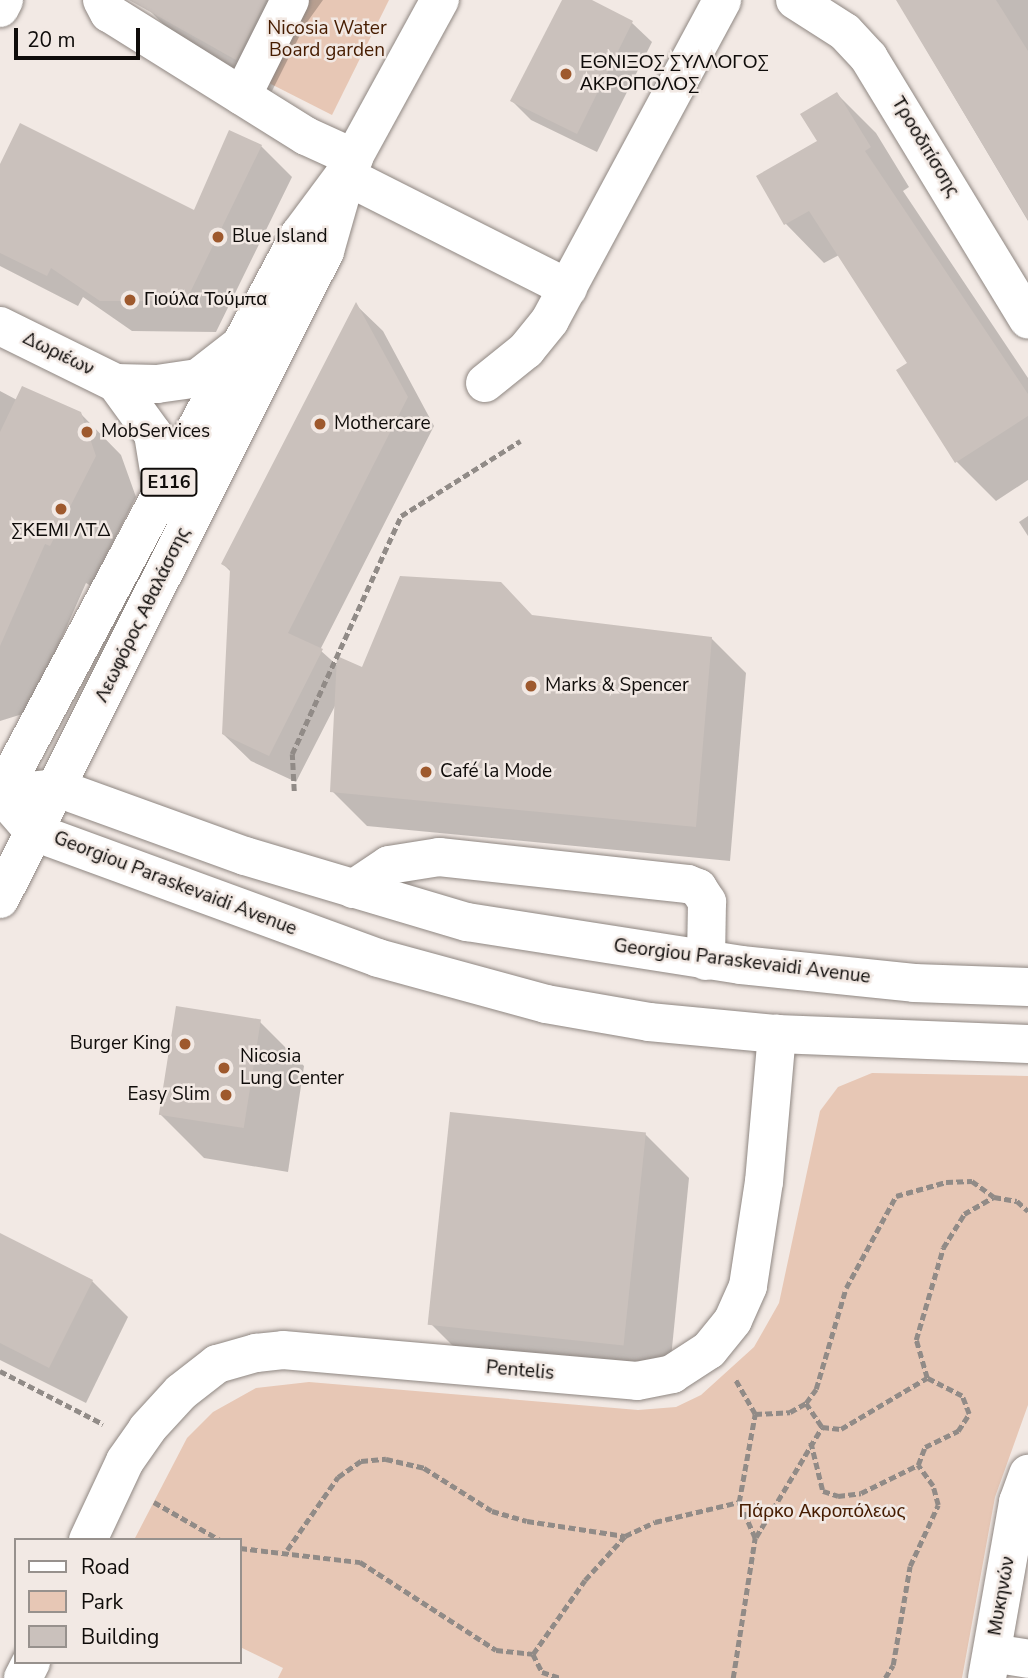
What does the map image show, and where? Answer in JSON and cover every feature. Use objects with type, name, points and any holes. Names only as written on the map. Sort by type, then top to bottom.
[{"type":"main road","points":[[0,8],[4,0]]},
{"type":"main road","points":[[102,0],[109,13],[306,136],[349,167],[568,288]]},
{"type":"main road","points":[[242,96],[290,0]]},
{"type":"main road","name":"Λεωφόρος Αθαλάσσης","points":[[0,795],[163,495],[300,234],[349,167],[440,0]]},
{"type":"main road","points":[[485,383],[540,335],[568,288],[722,0]]},
{"type":"main road","name":"Τροοδιτίσσης","points":[[795,0],[845,32],[875,66],[1028,319]]},
{"type":"main road","name":"Λεωφόρος Αθαλάσσης","points":[[0,899],[325,251],[338,215],[349,167]]},
{"type":"main road","name":"Δωριέων","points":[[0,326],[116,383]]},
{"type":"main road","points":[[116,383],[157,384],[198,378],[243,343]]},
{"type":"main road","points":[[116,383],[153,434],[163,495]]},
{"type":"main road","name":"Georgiou Paraskevaidi Avenue","points":[[0,795],[57,788],[352,889],[467,922],[706,961],[914,983],[1028,987]]},
{"type":"main road","name":"Georgiou Paraskevaidi Avenue","points":[[0,795],[34,832],[296,930],[457,982],[546,1004],[649,1022],[777,1034],[1028,1044]]},
{"type":"main road","points":[[352,889],[389,865],[439,857],[688,884],[698,888],[707,902],[706,961]]},
{"type":"main road","name":"Pentelis","points":[[89,1538],[138,1442],[181,1392],[217,1364],[256,1353],[283,1350],[637,1381],[671,1374],[709,1350],[733,1320],[748,1286],[757,1247],[777,1034]]},
{"type":"main road","name":"Μυκηνών","points":[[1003,1663],[1018,1502],[1028,1474]]},
{"type":"path","points":[[294,791],[292,754],[401,516],[520,441]]},
{"type":"path","points":[[755,1414],[790,1412],[806,1403],[816,1389],[846,1288],[896,1196],[946,1182],[972,1181],[994,1197],[1017,1201],[1028,1211]]},
{"type":"path","points":[[811,1441],[823,1491],[838,1496],[861,1493],[918,1465],[925,1447],[958,1431],[969,1414],[962,1396],[927,1378],[916,1340],[943,1248],[964,1214],[994,1197]]},
{"type":"path","points":[[709,1350],[730,1373],[755,1414],[739,1502],[755,1538]]},
{"type":"path","points":[[0,1371],[138,1442]]},
{"type":"path","points":[[822,1427],[841,1429],[927,1378]]},
{"type":"path","points":[[806,1403],[822,1427]]},
{"type":"path","points":[[733,1678],[755,1538],[811,1441],[822,1427]]},
{"type":"path","points":[[287,1550],[338,1477],[361,1461],[386,1459],[424,1468],[492,1511],[527,1521],[625,1536]]},
{"type":"path","points":[[885,1678],[893,1665],[910,1566],[938,1505],[933,1486],[918,1465]]},
{"type":"path","points":[[154,1502],[217,1538]]},
{"type":"path","points":[[533,1654],[585,1580],[625,1536],[655,1522],[739,1502]]},
{"type":"path","points":[[242,1548],[287,1550],[360,1562],[496,1650],[533,1654]]},
{"type":"path","points":[[533,1654],[541,1675],[560,1678]]},
{"type":"green space","name":"Nicosia Water Board garden","points":[[306,0],[389,0],[332,115],[265,81]]},
{"type":"green space","name":"Πάρκο Ακροπόλεως","points":[[872,1073],[1028,1076],[1028,1405],[995,1497],[962,1678],[278,1678],[283,1668],[242,1648],[242,1538],[135,1538],[187,1438],[213,1412],[256,1388],[309,1382],[638,1410],[676,1407],[701,1395],[754,1347],[779,1303],[820,1111],[838,1087]]},
{"type":"building","points":[[129,0],[266,0],[236,60]]},
{"type":"building","name":"ΕΘΝΙΞΟΣ ΣΥΛΛΟΓΟΣ ΑΚΡΟΠΟΛΟΣ","points":[[562,0],[592,0],[633,21],[577,134],[510,101]]},
{"type":"building","points":[[896,0],[996,0],[1028,51],[1028,220]]},
{"type":"building","points":[[837,92],[871,147],[865,151],[1028,394],[1028,416],[955,463],[896,370],[907,363],[809,211],[784,225],[756,176],[817,141],[800,114]]},
{"type":"building","points":[[20,123],[194,210],[229,130],[262,145],[186,301],[100,301],[51,268],[47,276],[0,253],[0,164]]},
{"type":"building","points":[[356,302],[408,397],[288,633],[323,649],[269,756],[222,734],[230,569],[221,564]]},
{"type":"building","points":[[22,386],[81,412],[96,456],[50,546],[45,544],[0,646],[0,432]]},
{"type":"building","name":"Marks & Spencer","points":[[400,576],[501,582],[532,615],[712,637],[696,827],[330,792],[337,656],[362,667]]},
{"type":"building","points":[[176,1006],[261,1019],[244,1128],[159,1115]]},
{"type":"building","points":[[450,1112],[646,1133],[624,1345],[428,1325]]},
{"type":"building","points":[[0,1233],[93,1280],[49,1368],[0,1343]]},
{"type":"place","name":"ΕΘΝΙΞΟΣ ΣΥΛΛΟΓΟΣ ΑΚΡΟΠΟΛΟΣ","points":[[566,74]]},
{"type":"place","name":"Blue Island","points":[[218,237]]},
{"type":"place","name":"Γιούλα Τούμπα","points":[[130,300]]},
{"type":"place","name":"Mothercare","points":[[320,424]]},
{"type":"place","name":"MobServices","points":[[87,432]]},
{"type":"place","name":"ΣΚΕΜΙ ΛΤΔ","points":[[61,509]]},
{"type":"place","name":"Marks & Spencer","points":[[531,686]]},
{"type":"place","name":"Café la Mode","points":[[426,772]]},
{"type":"place","name":"Burger King","points":[[185,1044]]},
{"type":"place","name":"Nicosia Lung Center","points":[[224,1068]]},
{"type":"place","name":"Easy Slim","points":[[226,1095]]}]
